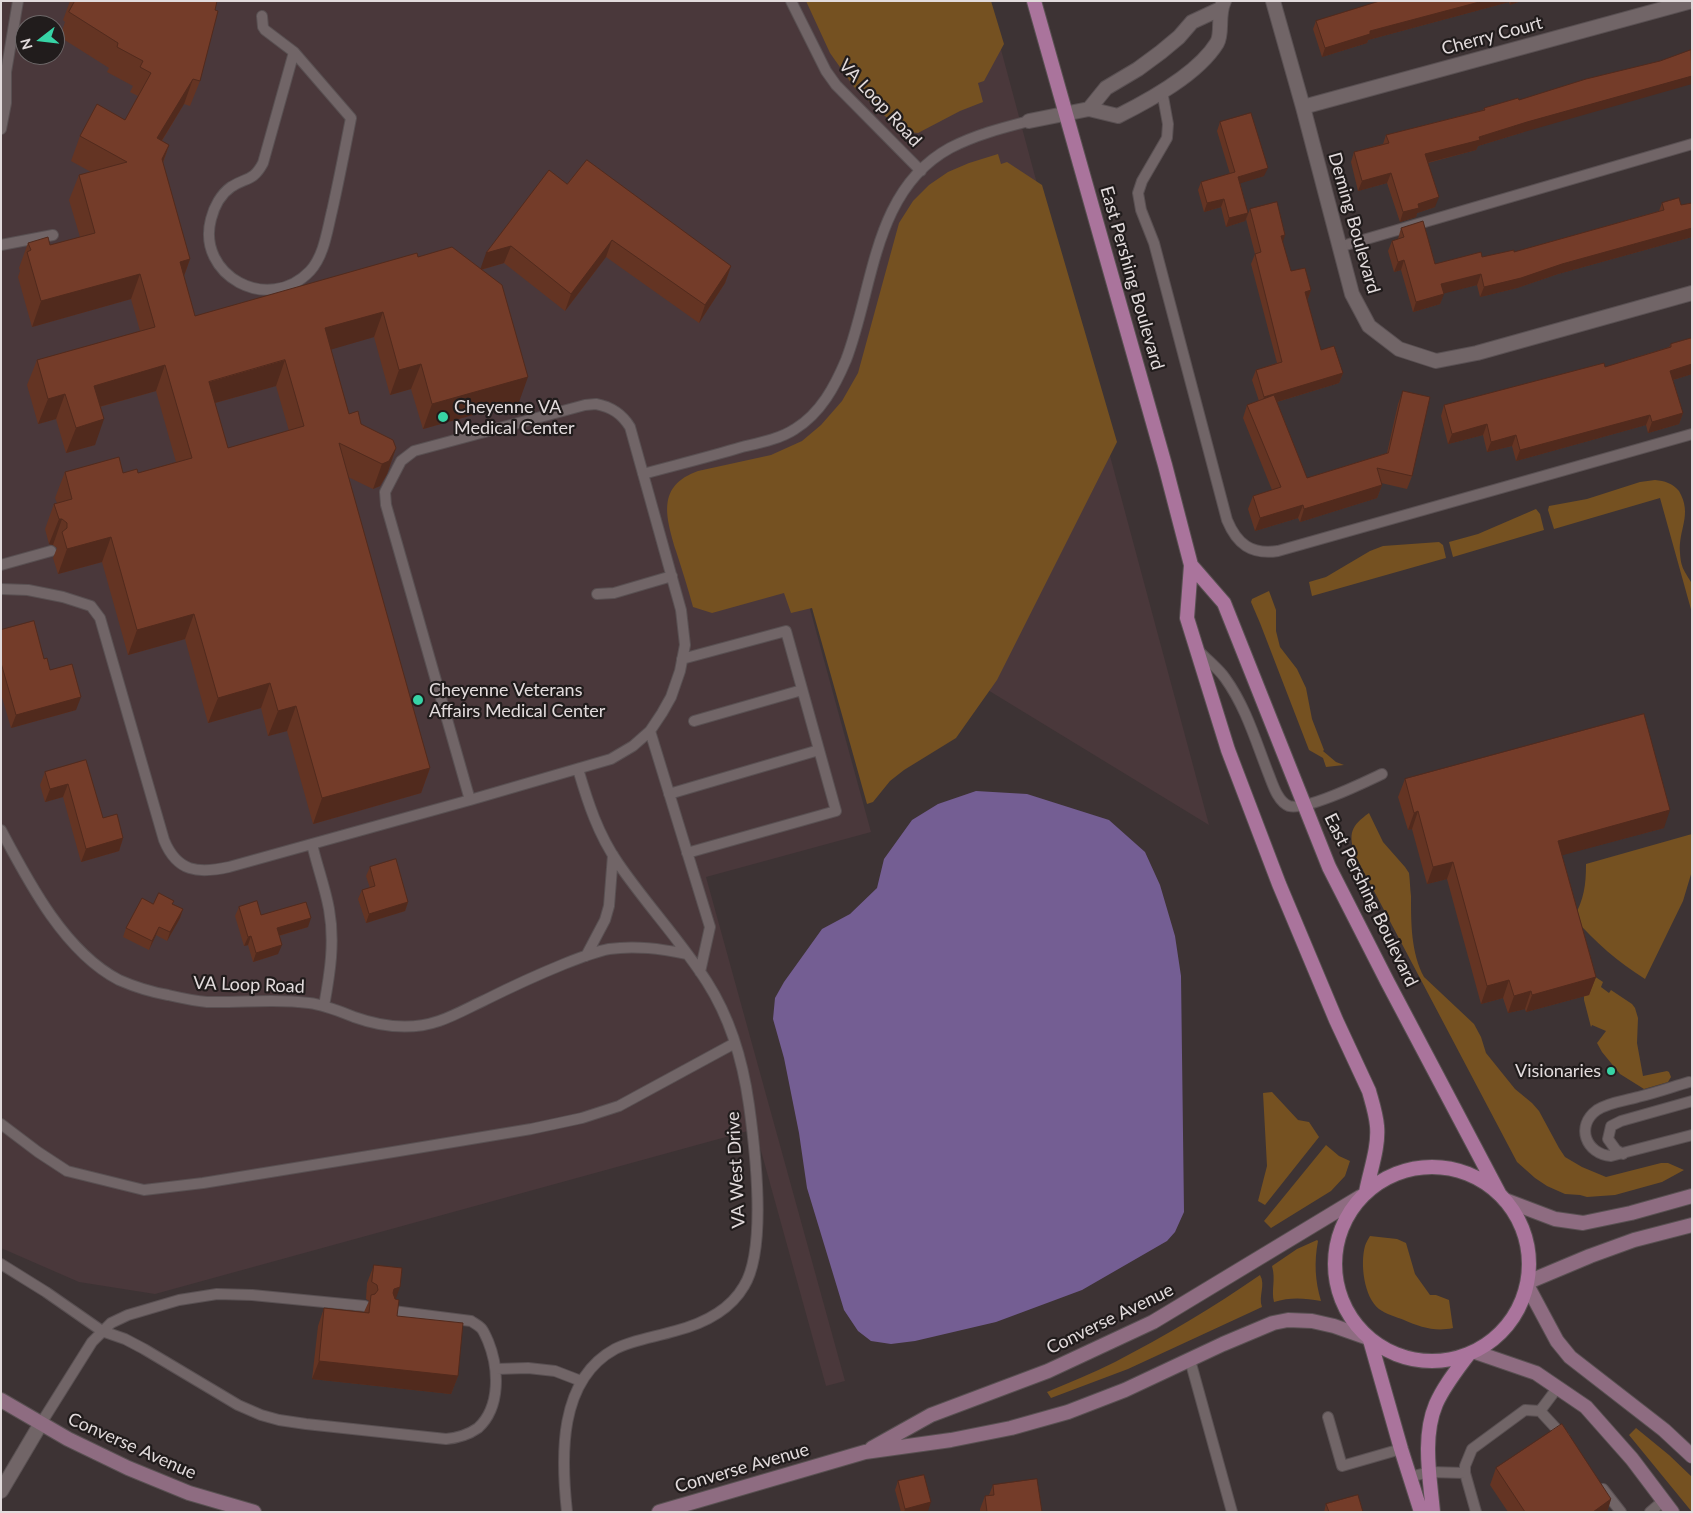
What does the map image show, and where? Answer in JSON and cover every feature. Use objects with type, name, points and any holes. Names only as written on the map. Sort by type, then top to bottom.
[{"type":"main road","name":"East Pershing Boulevard","points":[[1034,1],[1165,465],[1191,565],[1187,618],[1196,649],[1228,750],[1279,884],[1320,985],[1371,1098],[1377,1127],[1376,1148],[1363,1194]]},
{"type":"main road","name":"East Pershing Boulevard","points":[[1191,565],[1224,603],[1330,867],[1387,981],[1503,1198],[1517,1218],[1525,1238],[1529,1260],[1527,1283],[1517,1312],[1499,1335],[1471,1354],[1451,1360],[1434,1362],[1400,1357],[1384,1350],[1369,1339],[1354,1324],[1344,1307],[1337,1289],[1334,1269],[1335,1250],[1340,1231],[1348,1213],[1363,1194],[1384,1179],[1423,1167],[1465,1172],[1484,1182],[1503,1198]]},
{"type":"main road","name":"Converse Avenue","points":[[865,1452],[931,1415],[1048,1371],[1153,1322],[1363,1194]]},
{"type":"main road","points":[[1503,1198],[1555,1220],[1583,1223],[1631,1213],[1692,1196]]},
{"type":"main road","points":[[1692,1225],[1634,1240],[1590,1256],[1527,1283],[1557,1341],[1570,1357],[1664,1430],[1692,1456]]},
{"type":"main road","name":"Converse Avenue","points":[[659,1512],[865,1452],[951,1440],[1012,1428],[1085,1407],[1222,1344],[1288,1320],[1312,1320],[1369,1339]]},
{"type":"main road","name":"East Pershing Boulevard","points":[[1369,1339],[1421,1512]]},
{"type":"main road","name":"East Pershing Boulevard","points":[[1433,1512],[1429,1434],[1435,1406],[1443,1390],[1471,1354]]},
{"type":"main road","points":[[1471,1354],[1536,1372],[1586,1407],[1632,1459],[1672,1512]]},
{"type":"main road","name":"Converse Avenue","points":[[1,1400],[40,1424],[119,1464],[189,1494],[254,1512]]},
{"type":"street","name":"Deming Boulevard","points":[[1273,1],[1303,106],[1352,294],[1369,326],[1399,349],[1436,361],[1478,353],[1692,292]]},
{"type":"street","name":"Cherry Court","points":[[1303,106],[1692,1]]},
{"type":"street","points":[[1089,108],[1106,88],[1138,69],[1161,52],[1179,37],[1192,22],[1222,5]]},
{"type":"street","points":[[1029,121],[1089,108],[1118,116],[1162,91],[1180,80],[1202,61],[1218,41],[1222,5]]},
{"type":"street","points":[[1,1491],[40,1424]]},
{"type":"lane","points":[[1,128],[6,72],[18,1]]},
{"type":"lane","name":"VA Loop Road","points":[[791,1],[826,71],[836,85],[921,171]]},
{"type":"lane","points":[[262,16],[262,27],[294,52],[351,118],[340,177],[321,254],[311,271],[296,283],[278,290],[259,290],[241,284],[226,273],[214,257],[210,239],[210,220],[218,202],[230,188],[253,177],[263,163],[294,52]]},
{"type":"lane","points":[[1162,91],[1168,124],[1167,138],[1139,189],[1140,204],[1154,244],[1227,520],[1232,531],[1243,544],[1260,552],[1278,551],[1692,434]]},
{"type":"lane","points":[[643,474],[771,439],[795,429],[813,415],[827,398],[838,380],[845,362],[878,246],[890,212],[905,187],[948,149],[990,131],[1029,121]]},
{"type":"lane","points":[[1340,247],[1692,144]]},
{"type":"lane","points":[[1,245],[53,235]]},
{"type":"lane","points":[[1,589],[28,590],[63,596],[91,606],[100,618],[164,840],[176,861],[186,868],[198,871],[213,871],[470,800],[578,769],[611,759],[633,746],[650,731],[671,697],[680,671],[685,645],[681,610],[630,427],[624,417],[606,406],[596,404],[585,405],[414,451],[400,461],[385,492],[386,505],[470,800]]},
{"type":"lane","points":[[1,565],[51,551]]},
{"type":"lane","points":[[598,594],[614,593],[672,576]]},
{"type":"lane","points":[[682,660],[786,631],[836,811],[687,853]]},
{"type":"lane","points":[[1196,649],[1224,677],[1240,703],[1270,778],[1282,802],[1290,806],[1305,805],[1352,788],[1382,774]]},
{"type":"lane","points":[[694,721],[802,690]]},
{"type":"lane","points":[[650,731],[710,927],[700,972]]},
{"type":"lane","points":[[669,794],[819,750]]},
{"type":"lane","name":"VA West Drive","points":[[567,1512],[564,1486],[568,1418],[573,1399],[582,1381],[590,1369],[616,1349],[698,1325],[723,1310],[735,1300],[745,1286],[752,1270],[757,1226],[757,1193],[749,1104],[735,1043],[722,1010],[700,972],[613,855],[589,808],[578,769]]},
{"type":"lane","name":"VA Loop Road","points":[[1,830],[54,918],[70,939],[103,970],[119,980],[152,992],[205,1002],[300,1001],[324,1006],[375,1024],[416,1027],[440,1021],[526,980],[608,949],[650,947],[687,954]]},
{"type":"lane","points":[[312,844],[329,908],[331,927],[330,973],[324,1006]]},
{"type":"lane","points":[[586,956],[605,920],[609,906],[613,855]]},
{"type":"lane","points":[[1,1124],[67,1171],[144,1190],[203,1183],[384,1154],[531,1129],[582,1118],[619,1106],[735,1043]]},
{"type":"lane","points":[[1689,1082],[1603,1107],[1591,1116],[1585,1126],[1585,1132],[1593,1150],[1604,1156],[1623,1154],[1692,1135]]},
{"type":"lane","points":[[1623,1154],[1616,1150],[1608,1139],[1611,1126],[1621,1121],[1692,1101]]},
{"type":"lane","points":[[1,1264],[46,1292],[102,1331],[125,1339],[144,1349],[238,1405],[261,1415],[306,1424],[446,1439],[468,1434],[487,1417],[493,1404],[496,1386],[496,1369],[493,1353],[481,1328],[471,1321],[393,1311]]},
{"type":"lane","points":[[40,1424],[82,1355],[111,1323],[128,1315],[178,1300],[217,1294],[252,1295],[365,1306]]},
{"type":"lane","points":[[1190,1360],[1232,1512]]},
{"type":"lane","points":[[496,1369],[528,1368],[555,1371],[582,1381]]},
{"type":"lane","points":[[1540,1411],[1558,1386]]},
{"type":"lane","points":[[1476,1512],[1465,1473],[1465,1466],[1472,1449],[1525,1410],[1540,1411],[1568,1442]]},
{"type":"lane","points":[[1328,1416],[1342,1466],[1401,1449]]},
{"type":"lane","points":[[1409,1477],[1430,1472],[1465,1473]]},
{"type":"lane","points":[[1597,1481],[1621,1512]]},
{"type":"lane","points":[[1650,1512],[1664,1500]]},
{"type":"shaded area","name":"Cheyenne Veterans Affairs Medical Center","points":[[1,1],[988,1],[1209,825],[801,576],[871,832],[706,877],[845,1381],[826,1386],[755,1129],[155,1294],[79,1282],[1,1248]]},
{"type":"shaded area","points":[[806,1],[991,1],[1004,44],[984,81],[978,83],[983,102],[960,111],[918,133],[910,132],[904,128],[900,130],[854,87],[830,53]]},
{"type":"shaded area","points":[[998,154],[1001,164],[1007,162],[1042,185],[1117,442],[997,680],[956,738],[904,770],[890,781],[873,802],[867,804],[812,608],[791,613],[784,593],[712,613],[693,607],[669,526],[667,504],[675,485],[685,477],[698,471],[771,455],[802,441],[821,425],[842,401],[858,373],[899,223],[913,201],[929,185],[948,172]]},
{"type":"shaded area","points":[[1655,480],[1674,486],[1679,491],[1685,507],[1680,553],[1682,566],[1692,584],[1692,613],[1660,498],[1554,529],[1548,510],[1549,506],[1587,499],[1640,482]]},
{"type":"shaded area","points":[[1536,509],[1540,514],[1544,530],[1453,557],[1449,542],[1478,534]]},
{"type":"shaded area","points":[[1439,542],[1443,545],[1446,558],[1312,596],[1309,582],[1326,577],[1370,551],[1383,546]]},
{"type":"shaded area","points":[[1269,591],[1276,610],[1276,631],[1280,647],[1297,669],[1306,688],[1312,719],[1323,751],[1336,762],[1344,765],[1326,767],[1323,758],[1309,750],[1251,602],[1252,599]]},
{"type":"shaded area","points":[[976,791],[1027,794],[1109,820],[1145,852],[1160,885],[1175,936],[1181,976],[1184,1212],[1175,1232],[1167,1241],[1082,1290],[996,1322],[915,1341],[891,1344],[871,1341],[858,1331],[844,1310],[807,1188],[799,1133],[784,1058],[773,1019],[775,998],[784,982],[822,929],[850,914],[877,888],[884,859],[912,820],[938,804]]},
{"type":"shaded area","points":[[1369,813],[1383,842],[1409,873],[1414,948],[1424,977],[1474,1024],[1486,1053],[1515,1089],[1539,1111],[1565,1157],[1582,1167],[1606,1177],[1661,1163],[1668,1163],[1684,1170],[1662,1182],[1615,1195],[1587,1197],[1565,1194],[1547,1186],[1517,1162],[1355,855],[1352,841],[1353,831],[1358,822]]},
{"type":"shaded area","points":[[1692,834],[1692,871],[1683,901],[1645,979],[1607,951],[1574,918],[1584,892],[1586,864]]},
{"type":"shaded area","points":[[1594,976],[1603,982],[1601,987],[1609,993],[1611,990],[1635,1008],[1638,1018],[1637,1043],[1643,1076],[1667,1071],[1671,1077],[1668,1082],[1644,1089],[1620,1074],[1602,1052],[1597,1043],[1606,1031],[1592,1025],[1591,1027],[1584,1000],[1584,990]]},
{"type":"shaded area","points":[[1272,1092],[1298,1120],[1309,1122],[1319,1137],[1265,1205],[1258,1201],[1267,1166],[1263,1093]]},
{"type":"shaded area","points":[[1326,1145],[1339,1156],[1350,1161],[1345,1176],[1331,1191],[1271,1228],[1264,1221]]},
{"type":"shaded area","points":[[1370,1236],[1397,1239],[1406,1243],[1415,1274],[1430,1295],[1436,1295],[1449,1300],[1453,1328],[1434,1329],[1422,1327],[1385,1312],[1374,1304],[1364,1280],[1363,1271],[1365,1245]]},
{"type":"shaded area","points":[[1317,1240],[1316,1271],[1321,1301],[1297,1298],[1274,1302],[1272,1266],[1297,1249]]},
{"type":"shaded area","points":[[1260,1275],[1262,1279],[1262,1307],[1128,1369],[1051,1398],[1047,1392],[1107,1366],[1152,1342],[1207,1310]]},
{"type":"shaded area","points":[[1636,1428],[1692,1477],[1692,1512],[1629,1435]]},
{"type":"building","name":"Cheyenne VA Medical Center","points":[[75,1],[217,1],[215,10],[218,11],[200,81],[193,79],[157,138],[169,145],[162,159],[190,259],[180,262],[195,316],[417,253],[418,257],[452,247],[502,285],[528,377],[432,404],[421,364],[399,370],[383,312],[325,328],[349,414],[358,411],[361,424],[393,440],[396,448],[389,461],[382,464],[339,443],[430,768],[322,798],[296,706],[278,711],[270,683],[218,698],[194,614],[137,630],[111,537],[67,549],[62,532],[67,528],[67,523],[59,519],[54,504],[72,499],[65,472],[119,457],[123,473],[137,469],[138,473],[192,458],[165,365],[94,386],[104,419],[76,428],[65,394],[48,399],[37,360],[155,327],[140,274],[41,301],[27,252],[31,250],[28,243],[48,237],[50,245],[95,233],[79,175],[127,162],[80,136],[97,104],[125,120],[151,73],[140,67],[143,61],[117,47],[118,43],[69,12]],"holes":[[[285,360],[304,426],[228,448],[209,382]]]},
{"type":"building","points":[[1380,1],[1483,1],[1370,31],[1370,34],[1325,48],[1316,21]]},
{"type":"building","points":[[1691,50],[1692,76],[1527,122],[1479,137],[1480,140],[1425,154],[1439,197],[1418,204],[1419,208],[1403,212],[1391,173],[1362,181],[1354,152],[1389,143],[1386,135],[1485,110],[1484,108],[1518,98],[1519,100],[1586,79],[1660,61]]},
{"type":"building","points":[[1251,113],[1268,168],[1238,177],[1248,213],[1229,218],[1224,199],[1207,203],[1201,182],[1235,172],[1220,122]]},
{"type":"building","points":[[587,160],[731,266],[705,305],[612,240],[571,294],[511,246],[486,253],[549,170],[567,184]]},
{"type":"building","points":[[1679,198],[1681,205],[1692,203],[1692,228],[1484,287],[1481,274],[1441,284],[1444,294],[1416,302],[1404,260],[1398,262],[1392,241],[1404,237],[1401,228],[1423,221],[1435,264],[1481,252],[1482,257],[1514,250],[1514,252],[1664,210],[1662,203]]},
{"type":"building","points":[[1277,202],[1285,235],[1281,236],[1291,271],[1305,268],[1311,290],[1305,292],[1321,350],[1334,346],[1343,373],[1264,397],[1256,370],[1282,362],[1255,254],[1261,252],[1250,209]]},
{"type":"building","points":[[1692,338],[1692,364],[1670,371],[1683,413],[1652,422],[1650,415],[1520,450],[1516,435],[1491,442],[1487,424],[1452,434],[1444,405],[1604,363],[1605,367],[1671,347],[1671,344]]},
{"type":"building","points":[[1403,391],[1430,397],[1412,476],[1377,468],[1382,485],[1304,509],[1303,505],[1260,518],[1253,496],[1281,487],[1247,405],[1274,395],[1307,478],[1388,453]]},
{"type":"building","points":[[34,621],[44,659],[47,658],[50,670],[72,664],[81,697],[16,715],[1,663],[1,630]]},
{"type":"building","points":[[1644,714],[1670,810],[1558,841],[1596,977],[1532,995],[1531,991],[1514,996],[1509,980],[1487,986],[1453,862],[1433,867],[1418,811],[1414,813],[1405,779]]},
{"type":"building","points":[[86,760],[103,818],[117,814],[123,838],[86,849],[68,784],[50,789],[45,772]]},
{"type":"building","points":[[396,859],[408,902],[369,914],[362,890],[375,886],[370,867]]},
{"type":"building","points":[[159,893],[174,901],[172,904],[183,909],[170,932],[159,927],[152,941],[126,928],[142,898],[153,904]]},
{"type":"building","points":[[257,901],[261,915],[306,902],[311,918],[277,928],[282,945],[256,953],[251,936],[248,937],[239,907]]},
{"type":"building","points":[[374,1265],[402,1268],[400,1287],[394,1289],[393,1293],[395,1299],[399,1300],[397,1316],[463,1323],[458,1376],[319,1361],[324,1308],[369,1313],[371,1295],[375,1294],[378,1290],[377,1285],[372,1282]]},
{"type":"building","points":[[1562,1424],[1611,1499],[1593,1512],[1525,1512],[1496,1468]]},
{"type":"building","points":[[924,1475],[931,1502],[905,1509],[898,1481]]},
{"type":"building","points":[[1037,1479],[1042,1512],[987,1512],[985,1496],[994,1495],[993,1485]]},
{"type":"building","points":[[1358,1495],[1363,1512],[1329,1512],[1326,1504]]},
{"type":"place","name":"Cheyenne VA Medical Center","points":[[443,417]]},
{"type":"place","name":"Cheyenne Veterans Affairs Medical Center","points":[[418,700]]},
{"type":"place","name":"Visionaries","points":[[1611,1071]]}]
